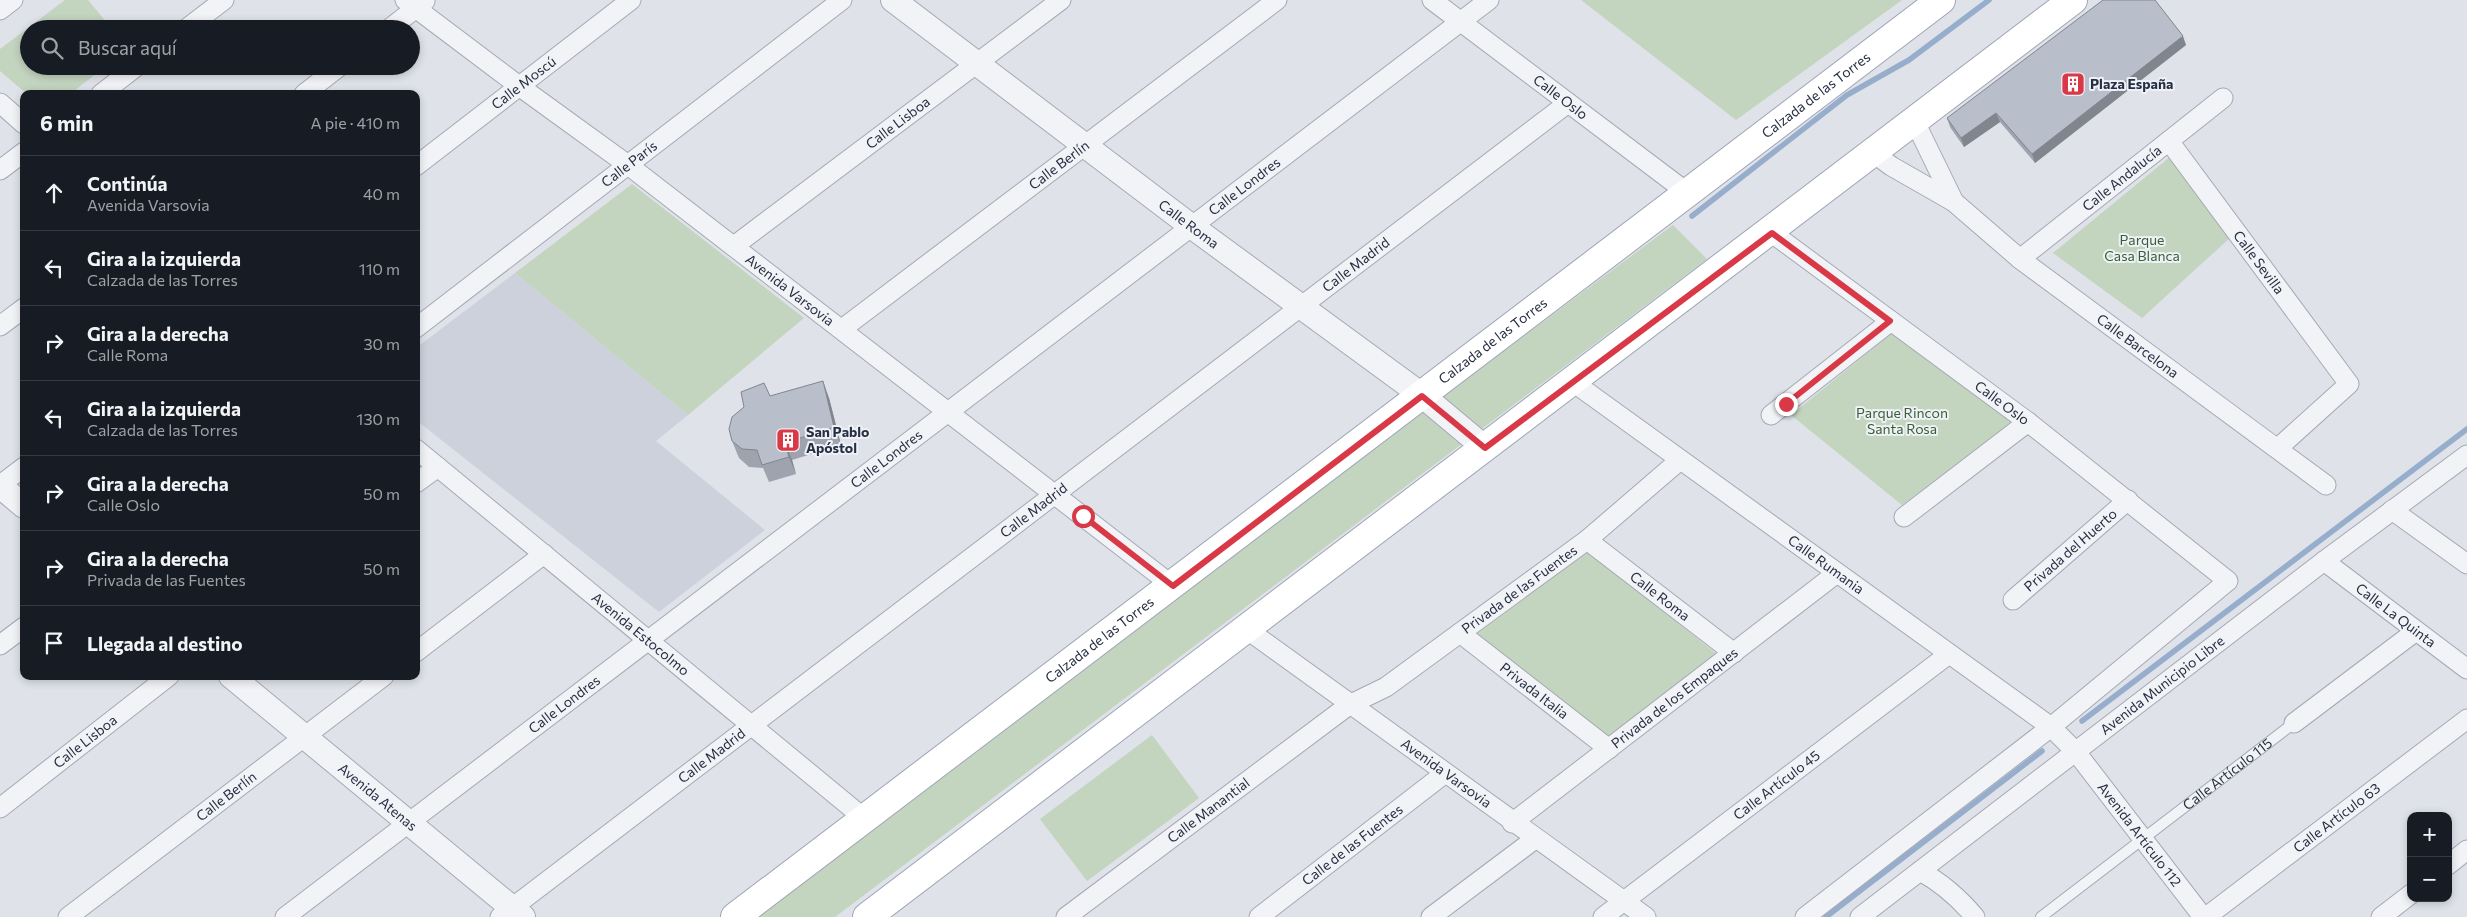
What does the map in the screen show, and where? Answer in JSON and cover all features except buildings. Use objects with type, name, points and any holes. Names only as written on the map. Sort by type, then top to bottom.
[{"type":"main road","name":"Calzada de las Torres","points":[[734,917],[1689,194],[1941,0]]},
{"type":"main road","points":[[867,917],[1245,628],[1772,233],[2073,0]]},
{"type":"street","points":[[0,10],[13,0]]},
{"type":"street","points":[[198,20],[224,0]]},
{"type":"street","name":"Calle Moscú","points":[[420,163],[631,0]]},
{"type":"street","name":"Calle París","points":[[420,325],[842,0]]},
{"type":"street","name":"Calle Roma","points":[[893,0],[1084,146],[1422,396],[1485,448]]},
{"type":"street","name":"Calle Lisboa","points":[[734,246],[1061,0]]},
{"type":"street","name":"Calle Berlín","points":[[842,329],[1277,0]]},
{"type":"street","name":"Calle Oslo","points":[[1432,0],[1689,194]]},
{"type":"street","name":"Calle Londres","points":[[285,917],[1489,0]]},
{"type":"street","points":[[398,20],[416,3]]},
{"type":"street","name":"Avenida Varsovia","points":[[416,3],[519,86],[628,165],[734,246],[1173,586]]},
{"type":"street","points":[[106,90],[125,75]]},
{"type":"street","points":[[309,90],[328,75]]},
{"type":"street","name":"Calle Andalucía","points":[[2020,259],[2224,98]]},
{"type":"street","points":[[0,102],[20,120]]},
{"type":"street","name":"Calle Madrid","points":[[512,914],[751,725],[1568,103]]},
{"type":"street","name":"Calle Barcelona","points":[[1915,122],[1954,202]]},
{"type":"street","name":"Calle Sevilla","points":[[2169,141],[2349,384],[2278,448]]},
{"type":"street","name":"Calle Barcelona","points":[[1875,154],[1891,166],[1954,202],[2020,259],[2326,485]]},
{"type":"street","points":[[0,170],[20,155]]},
{"type":"street","name":"Calle Oslo","points":[[1772,233],[2028,422],[2228,581],[2051,727]]},
{"type":"street","points":[[0,326],[20,311]]},
{"type":"street","points":[[1770,415],[1890,321]]},
{"type":"street","name":"Calle Rumania","points":[[1573,382],[2051,727],[2076,752]]},
{"type":"street","points":[[1904,516],[2028,422]]},
{"type":"street","name":"Avenida Estocolmo","points":[[420,452],[865,819]]},
{"type":"street","name":"Avenida Municipio Libre","points":[[1860,917],[2324,561],[2467,455]]},
{"type":"street","name":"Privada de las Fuentes","points":[[1349,705],[1386,687],[1587,540],[1680,460]]},
{"type":"street","points":[[420,480],[438,467]]},
{"type":"street","points":[[20,470],[0,486],[20,503]]},
{"type":"street","name":"Privada del Huerto","points":[[2013,600],[2128,500]]},
{"type":"street","points":[[2392,510],[2467,564]]},
{"type":"street","name":"Calle Roma","points":[[1587,540],[1734,653]]},
{"type":"street","points":[[420,649],[544,554]]},
{"type":"street","name":"Calle La Quinta","points":[[2324,561],[2467,669]]},
{"type":"street","name":"Privada de los Empaques","points":[[1512,823],[1837,573]]},
{"type":"street","name":"Avenida Varsovia","points":[[1245,628],[1444,774],[1625,900],[1646,917]]},
{"type":"street","points":[[0,645],[20,630]]},
{"type":"street","name":"Calle Artículo 115","points":[[2294,723],[2416,631]]},
{"type":"street","name":"Privada Italia","points":[[1460,633],[1609,748]]},
{"type":"street","name":"Calle Artículo 45","points":[[1603,917],[1949,654]]},
{"type":"street","name":"Calle Lisboa","points":[[0,808],[164,680]]},
{"type":"street","name":"Avenida Atenas","points":[[236,680],[408,823],[512,914]]},
{"type":"street","name":"Calle Berlín","points":[[68,917],[379,680]]},
{"type":"street","name":"Calle Manantial","points":[[1066,917],[1349,705]]},
{"type":"street","name":"Calle Artículo 63","points":[[2205,917],[2467,719]]},
{"type":"street","points":[[1805,917],[2051,727]]},
{"type":"street","name":"Avenida Artículo 112","points":[[2076,752],[2205,917]]},
{"type":"street","name":"Calle de las Fuentes","points":[[1259,917],[1444,774]]},
{"type":"street","points":[[1431,917],[1535,839]]},
{"type":"street","points":[[2452,862],[2467,850]]},
{"type":"street","points":[[1920,871],[1955,896],[1975,917]]},
{"type":"street","points":[[2381,917],[2407,897]]},
{"type":"lane","name":"Calle Artículo 115","points":[[2041,917],[2294,723]]},
{"type":"shaded area","points":[[515,273],[688,415],[656,441],[765,530],[659,612],[420,423],[420,345]]},
{"type":"green space","points":[[65,0],[88,0],[105,20],[38,20]]},
{"type":"green space","points":[[1581,0],[1902,0],[1736,120]]},
{"type":"green space","points":[[20,34],[20,75],[94,75],[75,90],[22,90],[0,71],[0,49]]},
{"type":"green space","name":"Parque Casa Blanca","points":[[2176,152],[2232,236],[2142,318],[2053,253]]},
{"type":"green space","points":[[632,184],[804,318],[688,415],[515,273]]},
{"type":"green space","points":[[1673,225],[1707,259],[835,917],[758,917],[1444,397]]},
{"type":"green space","name":"Parque Rincon Santa Rosa","points":[[1892,333],[2013,422],[1902,505],[1791,415]]},
{"type":"green space","points":[[1586,550],[1723,659],[1612,742],[1474,632]]},
{"type":"green space","points":[[1152,735],[1199,798],[1087,881],[1040,819]]},
{"type":"waterway","points":[[1692,216],[1847,95],[1909,60],[1989,0]]},
{"type":"waterway","points":[[2082,721],[2467,429]]},
{"type":"waterway","points":[[1826,917],[2042,751]]},
{"type":"place","name":"Plaza España","points":[[2073,84]]},
{"type":"place","name":"San Pablo Apóstol","points":[[788,440]]},
{"type":"route","points":[[1083,516],[1173,586],[1422,396],[1485,448],[1772,233],[1890,321],[1786,404]]}]
